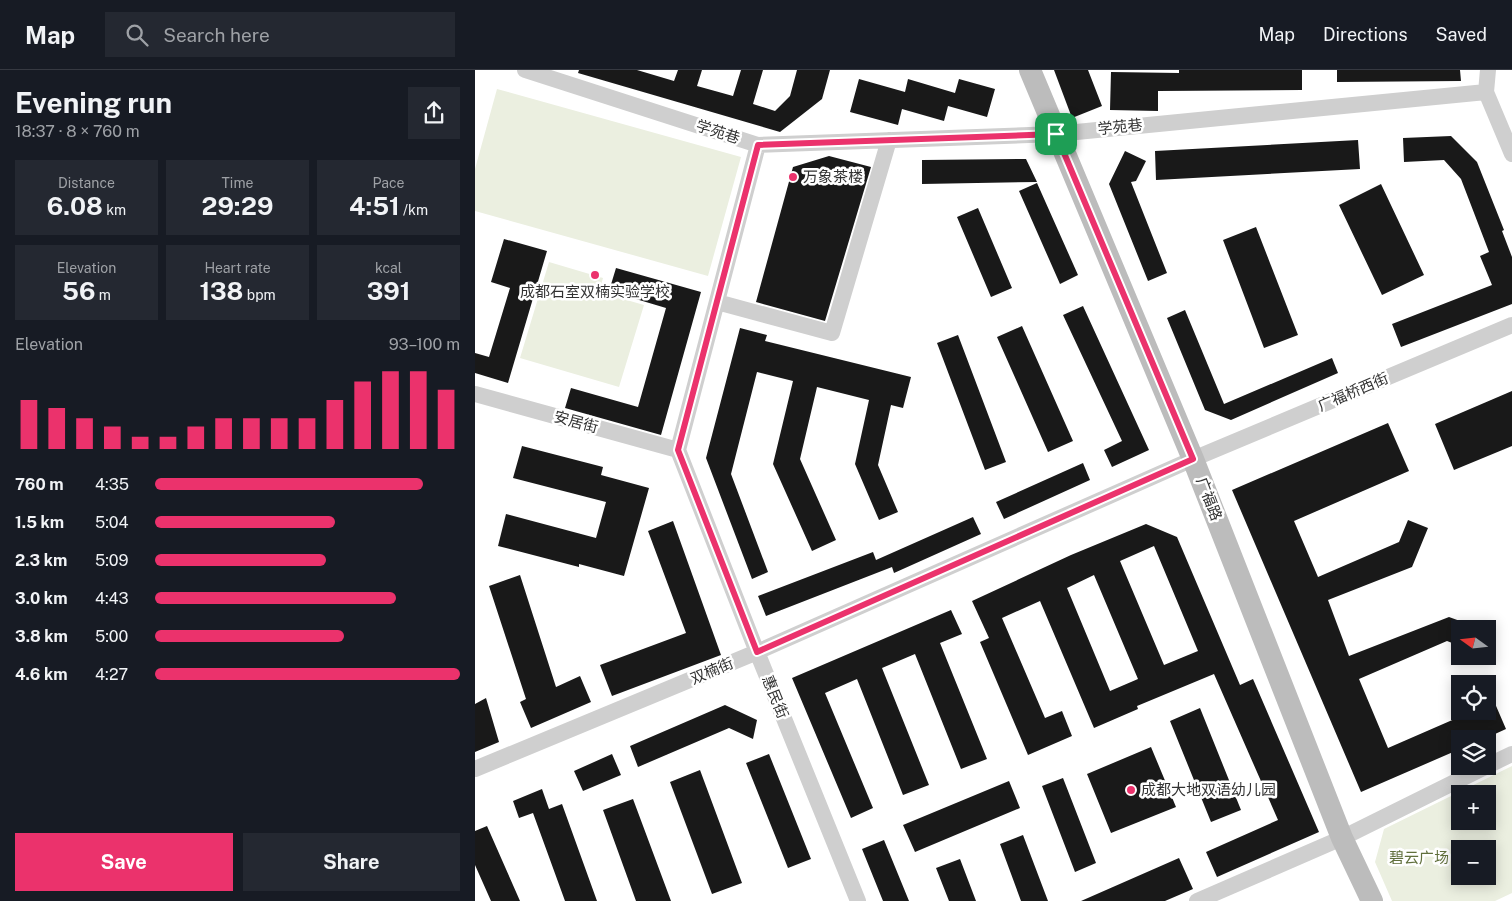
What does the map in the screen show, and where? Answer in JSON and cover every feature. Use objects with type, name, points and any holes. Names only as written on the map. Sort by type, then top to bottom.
[{"type":"street","name":"学苑巷","points":[[525,70],[758,145],[1056,134],[1486,92]]},
{"type":"street","name":"广福路","points":[[1030,70],[1193,459],[1342,838],[1372,901]]},
{"type":"street","points":[[1487,70],[1486,92],[1512,154]]},
{"type":"street","points":[[717,302],[832,333],[889,140]]},
{"type":"street","points":[[678,450],[758,145]]},
{"type":"street","name":"广福桥西街","points":[[1193,459],[1512,325]]},
{"type":"street","name":"安居街","points":[[475,394],[678,450]]},
{"type":"street","name":"惠民街","points":[[678,450],[757,652],[858,901]]},
{"type":"street","name":"双楠街","points":[[475,769],[757,652],[1193,459]]},
{"type":"street","points":[[1496,762],[1512,754]]},
{"type":"street","points":[[1197,901],[1342,838],[1469,775]]},
{"type":"green space","points":[[497,89],[741,157],[708,276],[475,211],[475,169]]},
{"type":"green space","points":[[549,262],[603,278],[599,292],[644,305],[619,387],[520,358]]},
{"type":"green space","name":"碧云广场","points":[[1512,766],[1512,893],[1495,901],[1392,901],[1375,862],[1384,829],[1451,796],[1451,830],[1496,830],[1496,785],[1473,785]]},
{"type":"building","points":[[579,70],[637,70],[674,81],[678,70],[702,70],[697,86],[733,96],[741,70],[763,70],[753,104],[775,111],[790,96],[797,70],[830,70],[822,99],[780,132],[578,73]]},
{"type":"building","points":[[1054,70],[1088,70],[1102,106],[1072,118]]},
{"type":"building","points":[[1179,70],[1302,70],[1302,90],[1158,91],[1158,111],[1110,110],[1111,72],[1179,73]]},
{"type":"building","points":[[1337,70],[1460,70],[1461,81],[1337,82]]},
{"type":"building","points":[[859,79],[905,92],[908,79],[955,93],[959,79],[995,89],[987,117],[948,106],[944,121],[902,109],[898,125],[850,112]]},
{"type":"building","points":[[1451,136],[1477,162],[1504,230],[1502,231],[1512,257],[1512,304],[1401,347],[1392,324],[1492,285],[1480,256],[1489,252],[1461,179],[1444,160],[1404,162],[1403,138]]},
{"type":"building","points":[[1358,140],[1360,169],[1156,180],[1155,151]]},
{"type":"building","points":[[1125,151],[1146,161],[1136,181],[1131,182],[1167,273],[1148,281],[1109,184]]},
{"type":"building","points":[[829,156],[871,167],[825,321],[756,302],[793,167]]},
{"type":"building","points":[[1026,159],[1037,182],[922,184],[922,160]]},
{"type":"building","points":[[1037,183],[1078,275],[1060,284],[1019,191]]},
{"type":"building","points":[[1381,184],[1424,275],[1382,295],[1339,205]]},
{"type":"building","points":[[978,208],[1012,288],[991,297],[957,217]]},
{"type":"building","points":[[1256,227],[1298,335],[1264,348],[1223,240]]},
{"type":"building","points":[[504,239],[547,251],[508,383],[475,373],[475,353],[489,357],[510,288],[491,282]]},
{"type":"building","points":[[616,268],[701,292],[661,435],[565,408],[571,388],[638,407],[666,308],[609,291]]},
{"type":"building","points":[[1083,306],[1149,450],[1112,467],[1104,450],[1122,441],[1063,315]]},
{"type":"building","points":[[1185,310],[1224,404],[1332,358],[1338,373],[1231,420],[1205,410],[1167,318]]},
{"type":"building","points":[[1022,326],[1073,441],[1048,452],[997,337]]},
{"type":"building","points":[[740,328],[767,335],[765,341],[911,377],[903,408],[891,405],[878,465],[898,512],[879,520],[855,464],[869,400],[817,387],[800,459],[836,540],[812,551],[773,464],[793,381],[757,372],[731,474],[768,572],[752,579],[706,458]]},
{"type":"building","points":[[958,335],[1006,462],[985,470],[937,343]]},
{"type":"building","points":[[1512,391],[1512,446],[1454,470],[1435,424]]},
{"type":"building","points":[[1388,423],[1409,471],[1294,521],[1318,577],[1399,542],[1408,520],[1428,528],[1412,567],[1328,600],[1349,656],[1449,617],[1457,620],[1451,620],[1451,643],[1447,641],[1359,679],[1388,748],[1452,720],[1496,720],[1496,706],[1506,729],[1496,734],[1496,730],[1451,730],[1451,753],[1361,792],[1232,490]]},
{"type":"building","points":[[522,446],[603,467],[601,475],[649,488],[624,576],[579,564],[579,567],[498,546],[506,514],[596,538],[606,502],[513,478]]},
{"type":"building","points":[[1083,463],[1090,480],[1004,519],[996,502]]},
{"type":"building","points":[[973,517],[981,534],[894,573],[892,567],[766,616],[758,596],[873,552],[876,560]]},
{"type":"building","points":[[673,521],[721,655],[612,696],[600,665],[686,633],[648,531]]},
{"type":"building","points":[[1146,524],[1177,537],[1240,685],[1253,679],[1319,832],[1217,877],[1206,852],[1278,820],[1214,674],[1137,706],[1138,709],[1094,728],[1040,601],[1002,618],[1045,718],[1062,711],[1072,736],[1028,755],[980,642],[989,638],[972,601],[1071,555]],"holes":[[[1154,546],[1198,651],[1164,665],[1120,561]],[[1094,575],[1138,679],[1110,691],[1067,588]]]},
{"type":"building","points":[[520,575],[556,687],[580,676],[591,702],[531,728],[520,702],[526,699],[489,586]]},
{"type":"building","points":[[951,610],[962,634],[940,643],[987,759],[961,769],[915,654],[882,668],[929,785],[903,795],[857,679],[825,693],[873,808],[851,818],[792,678]]},
{"type":"building","points":[[486,698],[499,742],[475,752],[475,704]]},
{"type":"building","points":[[725,705],[757,720],[753,739],[729,728],[638,767],[630,746]]},
{"type":"building","points":[[1200,708],[1241,810],[1211,822],[1170,721]]},
{"type":"building","name":"成都大地双语幼儿园","points":[[1151,747],[1176,807],[1111,833],[1087,774]]},
{"type":"building","points":[[612,754],[621,775],[583,791],[574,771]]},
{"type":"building","points":[[769,754],[811,859],[788,868],[746,763]]},
{"type":"building","points":[[700,770],[742,883],[712,894],[670,782]]},
{"type":"building","points":[[1063,778],[1096,863],[1075,872],[1042,786]]},
{"type":"building","points":[[1009,781],[1020,808],[915,852],[903,825]]},
{"type":"building","points":[[542,789],[549,809],[562,804],[597,901],[565,901],[533,813],[519,818],[513,801]]},
{"type":"building","points":[[633,799],[671,901],[636,901],[603,810]]},
{"type":"building","points":[[487,826],[520,901],[491,901],[475,865],[475,831]]},
{"type":"building","points":[[1023,835],[1048,901],[1021,901],[1000,844]]},
{"type":"building","points":[[884,840],[909,901],[883,901],[862,849]]},
{"type":"building","points":[[1179,858],[1193,889],[1165,901],[1081,901]]},
{"type":"building","points":[[960,859],[976,901],[949,901],[936,868]]},
{"type":"place","name":"万象茶楼","points":[[793,177]]},
{"type":"place","name":"成都石室双楠实验学校","points":[[595,275]]},
{"type":"place","name":"成都大地双语幼儿园","points":[[1131,790]]},
{"type":"route","points":[[1056,134],[1193,459],[757,652],[678,450],[758,145],[1056,134]]}]
